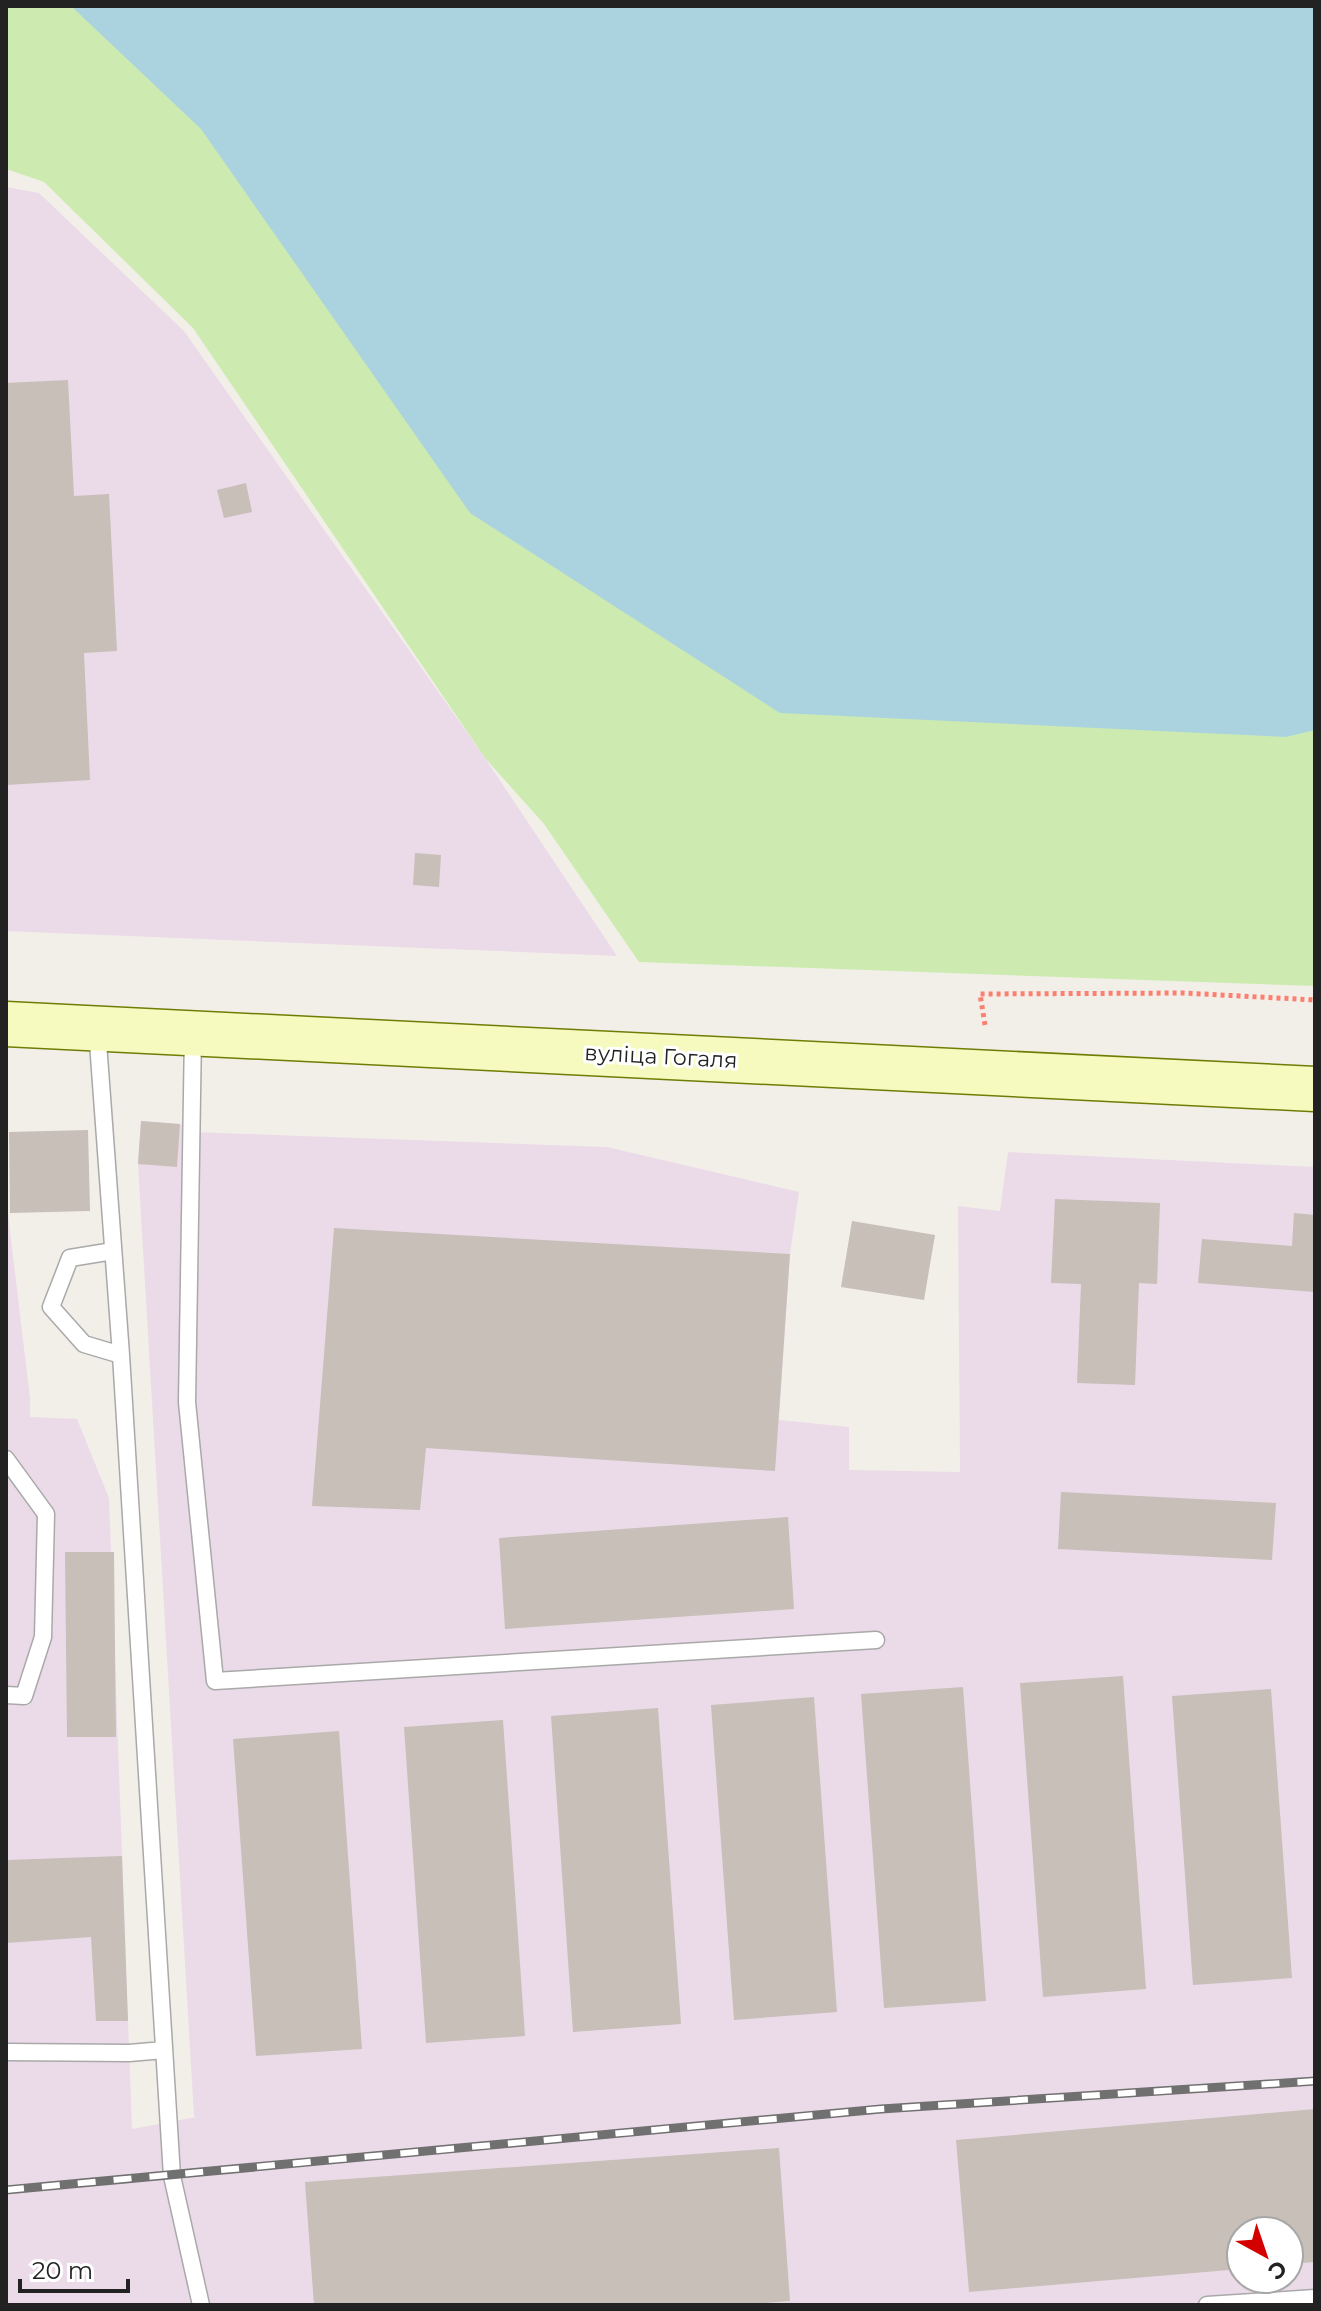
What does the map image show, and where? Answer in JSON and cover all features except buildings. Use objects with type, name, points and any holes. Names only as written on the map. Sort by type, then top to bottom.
[{"type":"main road","name":"вуліца Гогаля","points":[[6,1024],[1315,1089]]},
{"type":"lane","points":[[97,1028],[121,1355],[172,2176],[201,2305]]},
{"type":"lane","points":[[193,1033],[187,1402],[215,1681],[876,1640]]},
{"type":"lane","points":[[113,1251],[70,1258],[51,1307],[84,1344],[121,1355]]},
{"type":"lane","points":[[6,1461],[46,1514],[43,1637],[24,1696],[6,1695]]},
{"type":"lane","points":[[6,2052],[129,2053],[164,2050]]},
{"type":"lane","points":[[1207,2305],[1315,2298]]},
{"type":"path","points":[[985,1025],[980,994],[1184,993],[1315,1000]]},
{"type":"shaded area","points":[[6,187],[39,193],[184,331],[485,758],[617,956],[6,931]]},
{"type":"shaded area","points":[[141,1121],[180,1124],[191,1132],[607,1147],[799,1192],[790,1254],[779,1420],[849,1427],[849,1470],[960,1472],[958,1206],[1000,1211],[1008,1152],[1315,1167],[1315,2305],[6,2305],[7,1206],[30,1417],[77,1419],[109,1498],[132,2129],[194,2116],[138,1164]]},
{"type":"green space","points":[[6,6],[1315,6],[1315,986],[639,962],[544,824],[485,758],[193,328],[44,182],[6,169]]},
{"type":"water","points":[[71,6],[1315,6],[1315,730],[1286,737],[780,713],[470,513],[201,129]]},
{"type":"railway","points":[[6,2190],[881,2109],[1315,2081]]}]
